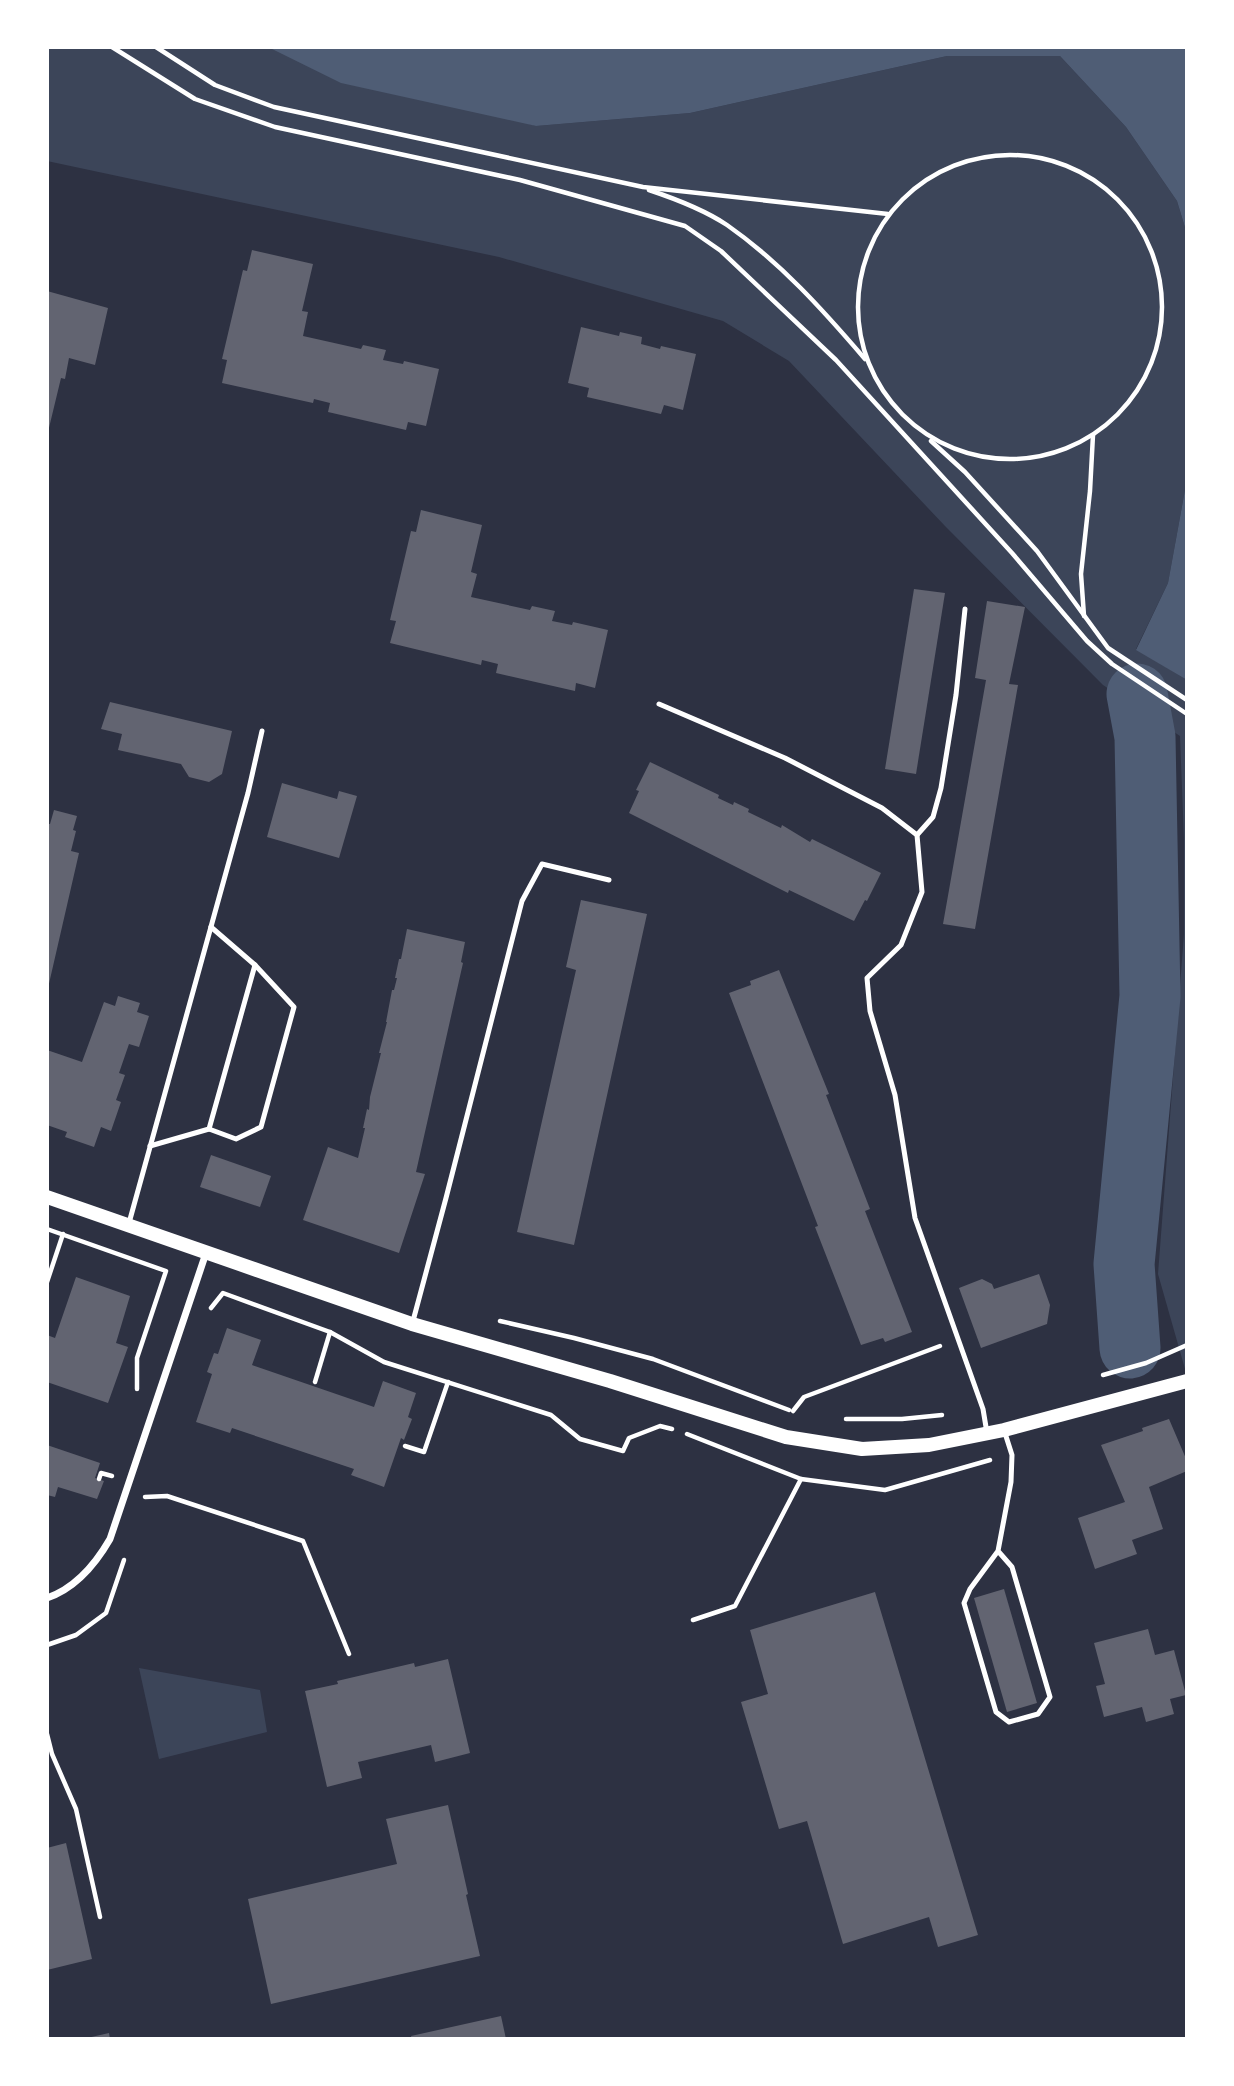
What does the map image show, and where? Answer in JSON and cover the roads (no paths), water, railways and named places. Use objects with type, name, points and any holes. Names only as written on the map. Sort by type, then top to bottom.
[{"type":"main road","points":[[47,1197],[412,1324],[610,1381],[786,1437],[862,1449],[929,1445],[1004,1430],[1187,1381]]},
{"type":"street","points":[[47,1598],[76,1583],[98,1560],[110,1539],[206,1253]]},
{"type":"lane","points":[[965,609],[956,695],[940,788],[933,817],[917,835],[922,892],[901,945],[867,978],[870,1011],[895,1095],[915,1218],[983,1409],[987,1433]]},
{"type":"lane","points":[[659,704],[785,758],[882,808],[917,835]]},
{"type":"lane","points":[[128,1226],[248,793],[262,731]]},
{"type":"lane","points":[[412,1324],[522,901],[542,864],[609,880]]},
{"type":"lane","points":[[150,1146],[209,1129],[236,1139],[261,1127],[294,1007],[255,965],[211,927]]},
{"type":"lane","points":[[209,1129],[255,965]]},
{"type":"lane","points":[[998,1551],[1012,1567],[1050,1697],[1038,1714],[1009,1722],[996,1712],[964,1603],[970,1589],[998,1551],[1011,1482],[1012,1455],[1004,1430]]},
{"type":"waterway","points":[[1130,1348],[1124,1264],[1150,996],[1145,737],[1137,694]]}]
